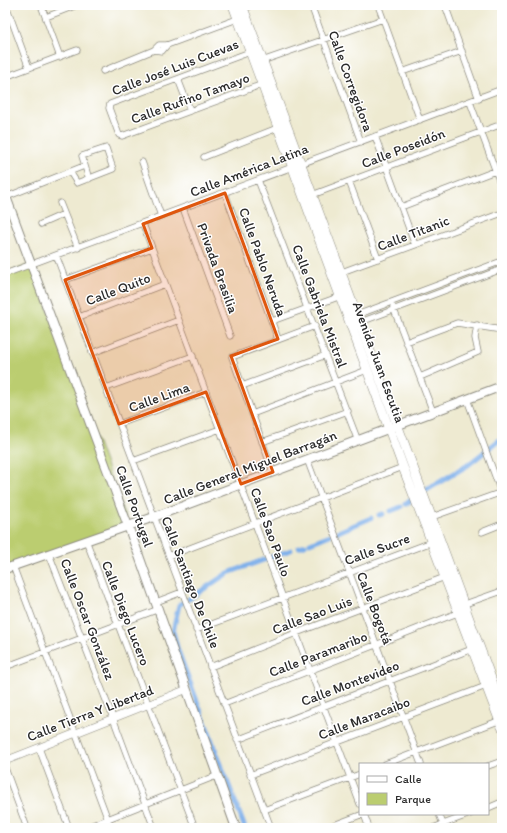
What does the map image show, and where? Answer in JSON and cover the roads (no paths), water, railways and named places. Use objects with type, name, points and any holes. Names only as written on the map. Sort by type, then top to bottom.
[{"type":"main road","name":"Avenida Juan Escutia","points":[[239,11],[250,52],[266,83],[461,609],[472,649],[501,722]]},
{"type":"main road","name":"Avenida Juan Escutia","points":[[239,11],[262,61],[266,83]]},
{"type":"main road","name":"Avenida Juan Escutia","points":[[296,165],[312,195],[337,274],[341,296],[354,320],[367,370],[393,427],[403,467],[417,492]]},
{"type":"main road","name":"Calle Portugal","points":[[6,196],[129,526],[185,690],[236,828]]},
{"type":"main road","name":"Calle General Miguel Barragán","points":[[5,569],[154,517],[502,386]]},
{"type":"main road","name":"Avenida Juan Escutia","points":[[425,514],[432,542],[445,577],[499,692],[502,708]]},
{"type":"street","points":[[6,5],[29,68]]},
{"type":"street","points":[[41,5],[60,56]]},
{"type":"street","points":[[46,17],[77,5]]},
{"type":"street","points":[[103,71],[154,50],[162,51],[167,45],[253,5]]},
{"type":"street","name":"Calle Corregidora","points":[[311,5],[361,142]]},
{"type":"street","points":[[378,5],[420,120]]},
{"type":"street","points":[[445,5],[479,98]]},
{"type":"street","points":[[262,61],[383,19]]},
{"type":"street","points":[[5,77],[77,50]]},
{"type":"street","points":[[402,72],[462,51]]},
{"type":"street","name":"Calle José Luis Cuevas","points":[[120,136],[108,106],[110,104],[250,52]]},
{"type":"street","points":[[178,79],[190,110]]},
{"type":"street","name":"Calle Rufino Tamayo","points":[[120,136],[266,83]]},
{"type":"street","name":"Calle América Latina","points":[[5,274],[143,224],[296,165],[502,89]]},
{"type":"street","points":[[470,102],[502,188]]},
{"type":"street","name":"Calle Poseidón","points":[[312,195],[502,124]]},
{"type":"street","points":[[204,157],[282,126]]},
{"type":"street","points":[[375,136],[416,245]]},
{"type":"street","points":[[70,172],[76,183],[89,179],[114,169],[107,149],[105,148],[82,156],[81,158],[89,179]]},
{"type":"street","points":[[142,162],[161,216]]},
{"type":"street","points":[[6,196],[84,166]]},
{"type":"street","points":[[401,207],[495,171]]},
{"type":"street","name":"Calle Gabriela Mistral","points":[[258,180],[358,440]]},
{"type":"street","points":[[349,181],[378,259]]},
{"type":"street","name":"Calle Pablo Neruda","points":[[225,193],[278,340]]},
{"type":"street","points":[[60,203],[78,248]]},
{"type":"street","name":"Privada Brasilia","points":[[183,208],[230,336]]},
{"type":"street","name":"Calle Titanic","points":[[337,274],[502,213]]},
{"type":"street","points":[[41,224],[64,214]]},
{"type":"street","name":"Calle Sao Paulo","points":[[143,224],[359,801]]},
{"type":"street","points":[[65,280],[152,248]]},
{"type":"street","name":"Calle Santiago De Chile","points":[[56,255],[271,828]]},
{"type":"street","points":[[354,320],[391,302],[502,261]]},
{"type":"street","points":[[354,320],[394,310],[502,269]]},
{"type":"street","points":[[458,277],[461,284]]},
{"type":"street","name":"Calle Quito","points":[[79,317],[165,284]]},
{"type":"street","points":[[272,321],[341,296]]},
{"type":"street","points":[[391,302],[433,412]]},
{"type":"street","points":[[92,353],[179,320]]},
{"type":"street","points":[[406,342],[457,323],[502,330]]},
{"type":"street","points":[[420,376],[478,352],[475,338],[477,325]]},
{"type":"street","points":[[272,472],[232,357],[315,326]]},
{"type":"street","points":[[242,386],[326,355]]},
{"type":"street","points":[[106,388],[193,356]]},
{"type":"street","points":[[252,414],[367,370]]},
{"type":"street","name":"Calle Lima","points":[[119,424],[206,392]]},
{"type":"street","points":[[425,514],[502,493],[466,399]]},
{"type":"street","points":[[262,442],[348,412]]},
{"type":"street","points":[[133,462],[220,429]]},
{"type":"street","name":"Calle Bogotá","points":[[307,459],[420,763]]},
{"type":"street","points":[[169,556],[403,467]]},
{"type":"street","points":[[482,532],[502,524]]},
{"type":"street","name":"Calle Diego Lucero","points":[[86,540],[119,624],[148,705],[182,790],[195,828]]},
{"type":"street","name":"Calle Sucre","points":[[196,630],[282,596],[432,542]]},
{"type":"street","name":"Calle Oscar González","points":[[49,554],[154,828]]},
{"type":"street","points":[[13,566],[111,828]]},
{"type":"street","name":"Calle Sao Luis","points":[[210,667],[445,577]]},
{"type":"street","name":"Calle Paramaribo","points":[[224,704],[376,644],[461,609],[502,590]]},
{"type":"street","points":[[5,666],[119,624],[182,592]]},
{"type":"street","name":"Calle Montevideo","points":[[237,740],[472,649]]},
{"type":"street","name":"Calle Maracaibo","points":[[250,775],[336,741],[486,686]]},
{"type":"street","name":"Calle Tierra Y Libertad","points":[[5,761],[185,690]]},
{"type":"street","points":[[388,763],[501,722]]},
{"type":"street","points":[[39,748],[69,828]]},
{"type":"street","points":[[489,766],[502,761]]},
{"type":"street","points":[[5,768],[27,828]]},
{"type":"street","points":[[264,810],[359,774]]},
{"type":"street","points":[[85,828],[216,776]]},
{"type":"street","points":[[489,808],[502,802]]},
{"type":"street","points":[[326,828],[360,815]]},
{"type":"street","points":[[363,815],[369,828]]},
{"type":"street","points":[[439,815],[443,824]]},
{"type":"street","points":[[433,828],[467,815]]},
{"type":"waterway","points":[[425,491],[468,465],[502,438]]},
{"type":"waterway","points":[[406,504],[411,500]]},
{"type":"waterway","points":[[391,511],[401,507]]},
{"type":"waterway","points":[[379,515],[383,514]]},
{"type":"waterway","points":[[338,532],[371,518]]},
{"type":"waterway","points":[[310,543],[330,535]]},
{"type":"waterway","points":[[299,547],[305,545]]},
{"type":"waterway","points":[[189,599],[228,573],[291,550]]},
{"type":"waterway","points":[[182,603],[179,605],[173,631],[178,651],[245,828]]}]
